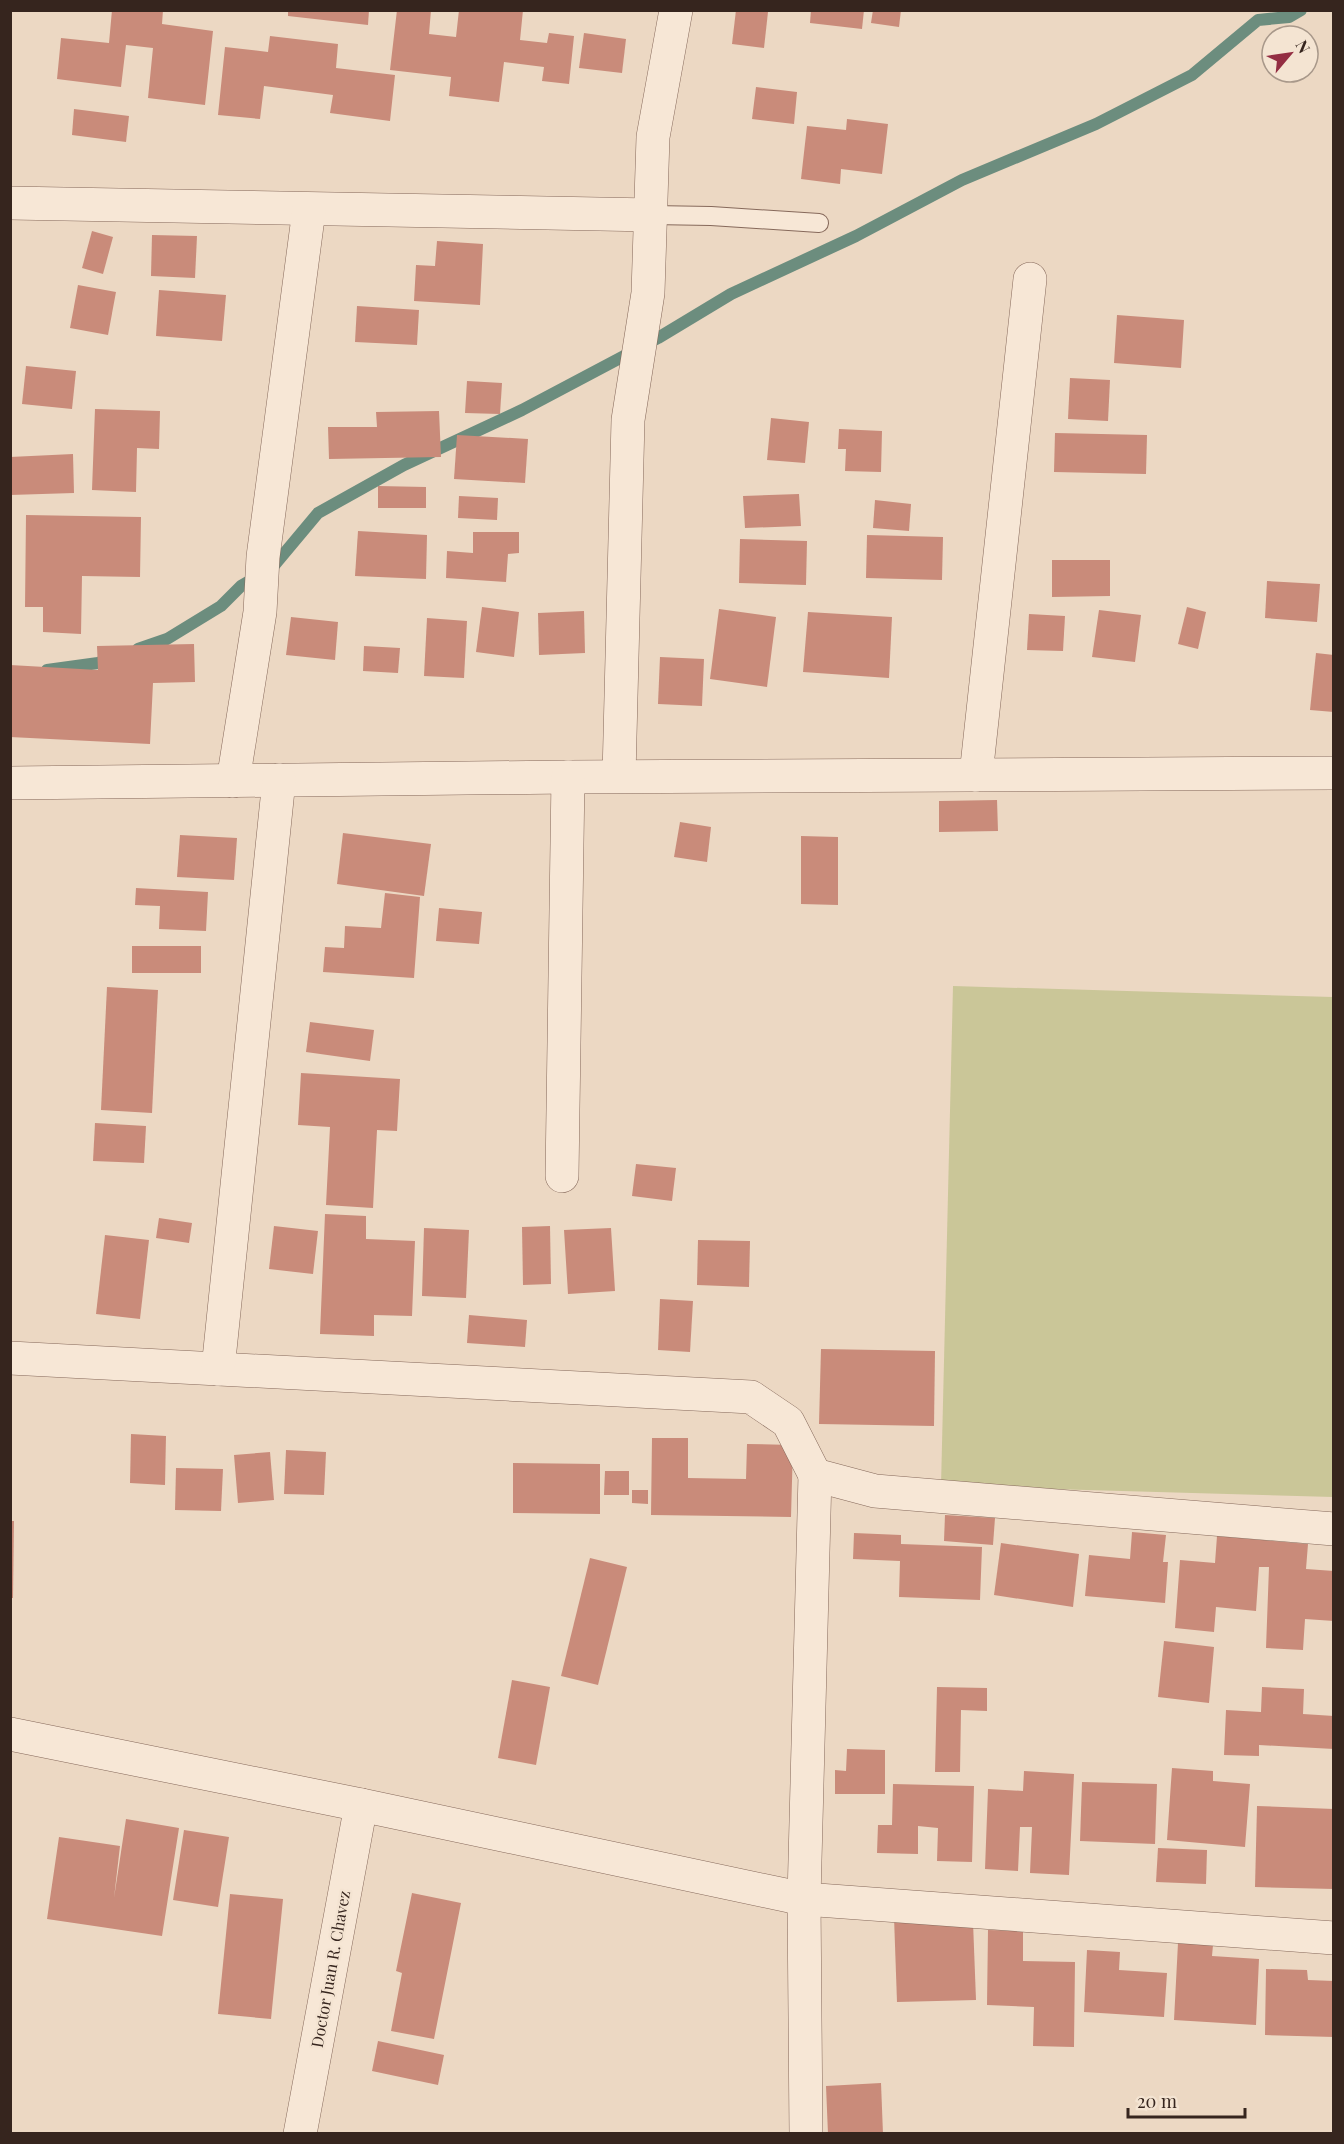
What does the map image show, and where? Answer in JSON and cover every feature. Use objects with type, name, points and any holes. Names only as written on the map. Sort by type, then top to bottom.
[{"type":"street","points":[[619,776],[628,420],[648,294],[653,137],[676,10]]},
{"type":"street","points":[[10,203],[652,215]]},
{"type":"street","points":[[233,781],[260,612],[263,557],[309,210]]},
{"type":"street","points":[[976,775],[1030,279]]},
{"type":"street","points":[[10,783],[619,776],[1334,773]]},
{"type":"street","points":[[562,1176],[568,777]]},
{"type":"street","points":[[218,1369],[279,780]]},
{"type":"street","points":[[10,1358],[751,1397],[788,1422],[815,1475],[804,1899],[806,2133]]},
{"type":"street","points":[[815,1475],[875,1491],[1334,1528]]},
{"type":"street","points":[[10,1734],[361,1805],[804,1899],[1334,1938]]},
{"type":"street","name":"Doctor Juan R. Chavez","points":[[300,2133],[361,1805]]},
{"type":"lane","points":[[652,215],[711,216],[819,223]]},
{"type":"shaded area","points":[[953,986],[1333,997],[1333,1497],[941,1486]]},
{"type":"building","points":[[112,10],[163,10],[162,24],[213,31],[205,105],[148,98],[153,48],[126,45],[121,87],[57,79],[61,38],[109,43]]},
{"type":"building","points":[[288,10],[369,10],[368,25],[288,16]]},
{"type":"building","points":[[397,10],[431,10],[429,34],[456,37],[459,10],[523,10],[520,40],[547,43],[549,33],[574,36],[569,84],[542,81],[544,67],[504,62],[499,102],[449,96],[451,77],[390,70]]},
{"type":"building","points":[[736,10],[768,12],[764,48],[732,44]]},
{"type":"building","points":[[811,10],[864,10],[862,29],[810,23]]},
{"type":"building","points":[[873,10],[901,10],[899,27],[871,23]]},
{"type":"building","points":[[584,33],[626,39],[622,73],[579,68]]},
{"type":"building","points":[[270,36],[338,44],[336,68],[395,75],[390,121],[330,113],[333,95],[264,86],[260,119],[218,115],[225,47],[268,52]]},
{"type":"building","points":[[756,87],[797,92],[794,124],[752,119]]},
{"type":"building","points":[[74,109],[129,116],[126,142],[72,135]]},
{"type":"building","points":[[847,119],[888,124],[882,174],[841,169],[840,184],[801,179],[807,126],[846,130]]},
{"type":"building","points":[[92,231],[113,237],[103,274],[82,268]]},
{"type":"building","points":[[152,235],[197,236],[195,278],[151,276]]},
{"type":"building","points":[[437,241],[483,244],[480,305],[414,301],[416,265],[435,266]]},
{"type":"building","points":[[78,285],[116,292],[108,335],[70,328]]},
{"type":"building","points":[[159,290],[226,295],[222,341],[156,336]]},
{"type":"building","points":[[357,306],[419,310],[417,345],[355,342]]},
{"type":"building","points":[[1117,315],[1184,320],[1181,368],[1114,363]]},
{"type":"building","points":[[26,366],[76,371],[72,409],[22,404]]},
{"type":"building","points":[[1070,378],[1110,380],[1108,421],[1068,419]]},
{"type":"building","points":[[467,381],[502,383],[500,414],[465,413]]},
{"type":"building","points":[[95,409],[160,411],[159,449],[137,448],[136,492],[92,490]]},
{"type":"building","points":[[439,411],[441,457],[329,459],[328,427],[377,427],[376,412]]},
{"type":"building","points":[[771,418],[809,422],[805,463],[767,460]]},
{"type":"building","points":[[839,429],[882,431],[881,472],[845,471],[846,449],[838,449]]},
{"type":"building","points":[[1055,433],[1147,435],[1146,474],[1054,472]]},
{"type":"building","points":[[457,435],[528,439],[525,483],[454,479]]},
{"type":"building","points":[[73,454],[74,493],[10,495],[10,457]]},
{"type":"building","points":[[378,486],[426,487],[426,508],[378,508]]},
{"type":"building","points":[[799,494],[801,526],[745,528],[743,496]]},
{"type":"building","points":[[459,496],[498,498],[497,520],[458,518]]},
{"type":"building","points":[[875,500],[911,504],[909,531],[873,528]]},
{"type":"building","points":[[26,515],[141,517],[140,577],[82,576],[81,634],[43,632],[43,607],[25,607]]},
{"type":"building","points":[[358,531],[427,535],[426,579],[355,576]]},
{"type":"building","points":[[473,532],[519,532],[519,553],[508,554],[506,582],[446,578],[447,551],[473,553]]},
{"type":"building","points":[[867,535],[943,537],[942,580],[866,578]]},
{"type":"building","points":[[740,539],[807,541],[806,585],[739,583]]},
{"type":"building","points":[[1052,560],[1110,560],[1110,596],[1052,597]]},
{"type":"building","points":[[1267,581],[1320,584],[1317,622],[1265,618]]},
{"type":"building","points":[[482,607],[519,612],[514,657],[476,652]]},
{"type":"building","points":[[1187,607],[1206,612],[1198,649],[1178,644]]},
{"type":"building","points":[[719,609],[776,617],[767,687],[710,679]]},
{"type":"building","points":[[1099,610],[1141,615],[1135,662],[1092,657]]},
{"type":"building","points":[[584,611],[585,653],[539,655],[538,613]]},
{"type":"building","points":[[808,612],[892,617],[889,678],[803,672]]},
{"type":"building","points":[[1029,614],[1065,616],[1063,651],[1027,650]]},
{"type":"building","points":[[291,617],[338,622],[335,660],[286,655]]},
{"type":"building","points":[[427,618],[467,621],[464,678],[424,676]]},
{"type":"building","points":[[194,644],[195,682],[153,683],[150,744],[10,737],[10,665],[98,670],[97,646]]},
{"type":"building","points":[[364,646],[400,648],[398,673],[363,671]]},
{"type":"building","points":[[1316,653],[1334,655],[1334,712],[1310,710]]},
{"type":"building","points":[[660,657],[704,659],[702,706],[658,704]]},
{"type":"building","points":[[997,800],[998,831],[939,832],[939,801]]},
{"type":"building","points":[[680,822],[711,827],[707,862],[674,857]]},
{"type":"building","points":[[343,833],[431,844],[424,896],[337,884]]},
{"type":"building","points":[[180,835],[237,838],[234,880],[177,877]]},
{"type":"building","points":[[801,836],[838,837],[838,905],[801,904]]},
{"type":"building","points":[[136,888],[208,892],[206,931],[159,929],[160,906],[135,905]]},
{"type":"building","points":[[385,893],[420,897],[414,978],[323,972],[325,947],[344,948],[345,926],[381,928]]},
{"type":"building","points":[[439,908],[482,912],[479,944],[436,941]]},
{"type":"building","points":[[132,946],[201,946],[201,973],[132,973]]},
{"type":"building","points":[[107,987],[158,990],[152,1113],[101,1110]]},
{"type":"building","points":[[310,1022],[374,1030],[370,1061],[306,1052]]},
{"type":"building","points":[[301,1073],[400,1079],[397,1131],[377,1130],[373,1208],[326,1205],[330,1127],[298,1125]]},
{"type":"building","points":[[95,1123],[146,1126],[144,1163],[93,1161]]},
{"type":"building","points":[[636,1164],[676,1168],[672,1201],[632,1196]]},
{"type":"building","points":[[325,1214],[366,1216],[366,1239],[415,1241],[412,1316],[374,1315],[374,1336],[320,1334]]},
{"type":"building","points":[[159,1218],[192,1223],[189,1243],[156,1238]]},
{"type":"building","points":[[274,1226],[318,1231],[313,1274],[269,1269]]},
{"type":"building","points":[[550,1226],[551,1284],[523,1285],[522,1227]]},
{"type":"building","points":[[424,1228],[469,1230],[466,1298],[422,1296]]},
{"type":"building","points":[[611,1228],[615,1291],[568,1294],[564,1230]]},
{"type":"building","points":[[105,1235],[149,1240],[140,1319],[96,1314]]},
{"type":"building","points":[[698,1240],[750,1241],[749,1287],[697,1285]]},
{"type":"building","points":[[660,1299],[693,1301],[690,1352],[658,1350]]},
{"type":"building","points":[[469,1315],[527,1320],[525,1347],[467,1343]]},
{"type":"building","points":[[821,1349],[935,1351],[934,1426],[819,1424]]},
{"type":"building","points":[[131,1434],[166,1436],[165,1485],[130,1483]]},
{"type":"building","points":[[652,1438],[688,1438],[688,1478],[746,1479],[747,1444],[793,1445],[791,1517],[651,1515]]},
{"type":"building","points":[[286,1450],[326,1452],[324,1495],[284,1494]]},
{"type":"building","points":[[270,1452],[274,1500],[238,1503],[234,1455]]},
{"type":"building","points":[[513,1463],[600,1464],[600,1514],[513,1513]]},
{"type":"building","points":[[176,1468],[223,1469],[221,1511],[175,1510]]},
{"type":"building","points":[[605,1471],[629,1471],[629,1495],[604,1495]]},
{"type":"building","points":[[632,1490],[648,1490],[648,1504],[632,1503]]},
{"type":"building","points":[[945,1515],[995,1518],[993,1545],[944,1541]]},
{"type":"building","points":[[10,1521],[14,1521],[13,1598],[10,1598]]},
{"type":"building","points":[[1132,1532],[1166,1535],[1163,1562],[1168,1562],[1165,1603],[1085,1596],[1089,1555],[1130,1559]]},
{"type":"building","points":[[854,1533],[901,1535],[901,1544],[982,1547],[980,1600],[899,1597],[900,1561],[853,1559]]},
{"type":"building","points":[[1217,1536],[1308,1544],[1306,1569],[1334,1571],[1334,1621],[1305,1619],[1303,1650],[1266,1648],[1269,1567],[1259,1567],[1256,1611],[1216,1607],[1214,1632],[1175,1628],[1180,1560],[1215,1563]]},
{"type":"building","points":[[1001,1543],[1079,1554],[1073,1607],[994,1595]]},
{"type":"building","points":[[590,1558],[627,1567],[598,1685],[561,1676]]},
{"type":"building","points":[[1164,1641],[1214,1647],[1209,1703],[1158,1697]]},
{"type":"building","points":[[512,1680],[550,1687],[536,1765],[498,1758]]},
{"type":"building","points":[[937,1687],[987,1688],[987,1711],[961,1710],[960,1772],[935,1772]]},
{"type":"building","points":[[1262,1687],[1304,1689],[1303,1714],[1334,1716],[1334,1749],[1259,1745],[1259,1756],[1224,1755],[1226,1710],[1261,1712]]},
{"type":"building","points":[[847,1749],[885,1750],[885,1794],[835,1794],[835,1770],[846,1771]]},
{"type":"building","points":[[1172,1768],[1213,1771],[1213,1781],[1250,1784],[1245,1847],[1167,1840]]},
{"type":"building","points":[[1024,1771],[1074,1774],[1069,1875],[1030,1873],[1032,1827],[1020,1827],[1018,1871],[985,1869],[988,1789],[1023,1791]]},
{"type":"building","points":[[1082,1782],[1157,1784],[1155,1844],[1080,1841]]},
{"type":"building","points":[[893,1784],[974,1786],[972,1862],[937,1861],[938,1828],[918,1826],[918,1854],[877,1853],[878,1825],[892,1825]]},
{"type":"building","points":[[1257,1806],[1334,1809],[1334,1889],[1255,1887]]},
{"type":"building","points":[[126,1819],[179,1828],[162,1936],[47,1919],[59,1837],[120,1846],[114,1898]]},
{"type":"building","points":[[184,1830],[229,1837],[218,1907],[173,1900]]},
{"type":"building","points":[[1158,1848],[1207,1850],[1206,1884],[1156,1882]]},
{"type":"building","points":[[412,1893],[461,1903],[434,2039],[391,2031],[402,1973],[396,1971]]},
{"type":"building","points":[[230,1894],[283,1899],[271,2019],[218,2014]]},
{"type":"building","points":[[894,1917],[973,1922],[976,2000],[897,2002]]},
{"type":"building","points":[[988,1930],[1023,1931],[1023,1961],[1075,1962],[1074,2047],[1033,2046],[1034,2007],[987,2005]]},
{"type":"building","points":[[1178,1943],[1213,1945],[1212,1956],[1259,1959],[1256,2025],[1174,2020]]},
{"type":"building","points":[[1087,1950],[1120,1952],[1119,1970],[1167,1973],[1164,2017],[1084,2012]]},
{"type":"building","points":[[1266,1969],[1307,1970],[1308,1980],[1334,1981],[1334,2037],[1265,2035]]},
{"type":"building","points":[[378,2041],[444,2055],[438,2085],[372,2071]]},
{"type":"building","points":[[881,2083],[883,2134],[828,2134],[826,2086]]},
{"type":"waterway","points":[[138,649],[167,639],[221,606],[241,586],[272,568],[318,513],[404,465],[522,410],[658,338],[731,294],[856,236],[962,180],[1096,124],[1192,75],[1258,20],[1289,17],[1301,10]]},
{"type":"waterway","points":[[47,670],[98,663],[113,658]]}]
